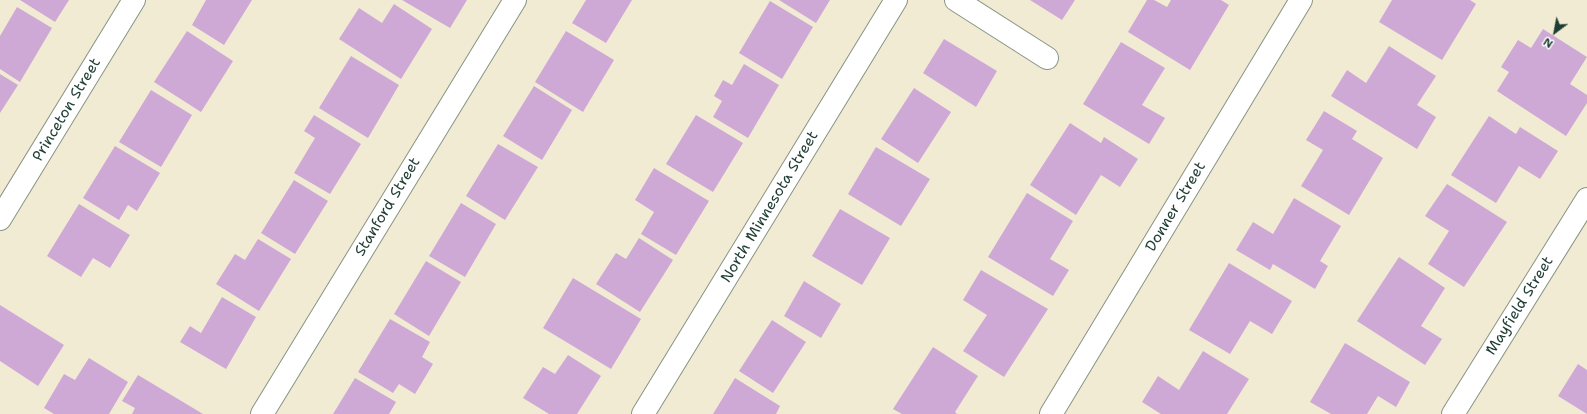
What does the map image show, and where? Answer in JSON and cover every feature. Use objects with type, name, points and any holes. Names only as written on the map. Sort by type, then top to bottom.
[{"type":"street","name":"Princeton Street","points":[[0,219],[134,0]]},
{"type":"street","name":"Stanford Street","points":[[262,414],[515,0]]},
{"type":"street","name":"North Minnesota Street","points":[[643,414],[896,0]]},
{"type":"street","points":[[956,0],[1048,58]]},
{"type":"street","name":"Donner Street","points":[[1051,414],[1301,0]]},
{"type":"street","name":"Mayfield Street","points":[[1453,414],[1587,199]]},
{"type":"building","points":[[20,0],[69,0],[55,22]]},
{"type":"building","points":[[206,0],[252,0],[224,45],[192,25]]},
{"type":"building","points":[[402,0],[467,0],[450,28]]},
{"type":"building","points":[[586,0],[632,0],[606,43],[572,23]]},
{"type":"building","points":[[779,0],[830,0],[816,23]]},
{"type":"building","points":[[1030,0],[1075,0],[1062,20]]},
{"type":"building","points":[[1147,0],[1154,0],[1167,7],[1171,0],[1221,0],[1229,5],[1190,70],[1128,32]]},
{"type":"building","points":[[1392,0],[1470,0],[1476,4],[1442,60],[1379,22]]},
{"type":"building","points":[[770,1],[813,27],[782,79],[739,53]]},
{"type":"building","points":[[394,4],[432,29],[401,79],[339,39],[359,8],[382,23]]},
{"type":"building","points":[[17,7],[52,28],[20,82],[0,69],[0,36]]},
{"type":"building","points":[[1543,29],[1587,57],[1570,84],[1587,95],[1587,103],[1566,136],[1497,91],[1509,72],[1501,67],[1518,40],[1531,48]]},
{"type":"building","points":[[187,31],[233,61],[201,112],[154,82]]},
{"type":"building","points":[[566,31],[614,60],[583,112],[535,82]]},
{"type":"building","points":[[944,39],[997,71],[976,107],[923,73]]},
{"type":"building","points":[[1121,42],[1165,68],[1142,105],[1165,118],[1149,144],[1083,104]]},
{"type":"building","points":[[1389,46],[1436,76],[1417,105],[1436,117],[1417,149],[1331,96],[1347,70],[1366,83]]},
{"type":"building","points":[[351,56],[399,85],[368,138],[319,108]]},
{"type":"building","points":[[744,64],[779,85],[748,138],[713,117],[722,101],[714,96],[723,80],[732,85]]},
{"type":"building","points":[[0,74],[18,85],[0,113]]},
{"type":"building","points":[[534,86],[572,110],[542,160],[503,136]]},
{"type":"building","points":[[914,88],[951,112],[918,163],[881,139]]},
{"type":"building","points":[[151,90],[192,115],[161,167],[119,142]]},
{"type":"building","points":[[1324,111],[1357,131],[1352,139],[1383,158],[1349,215],[1301,186],[1323,150],[1306,140]]},
{"type":"building","points":[[314,115],[361,144],[330,194],[294,173],[315,138],[304,131]]},
{"type":"building","points":[[696,115],[743,143],[713,192],[666,164]]},
{"type":"building","points":[[1489,116],[1516,134],[1520,127],[1558,151],[1540,179],[1519,166],[1496,203],[1451,175]]},
{"type":"building","points":[[1070,123],[1101,143],[1104,137],[1138,159],[1120,187],[1101,175],[1076,215],[1030,185]]},
{"type":"building","points":[[498,144],[538,167],[505,220],[466,196]]},
{"type":"building","points":[[115,146],[160,173],[137,211],[128,205],[119,220],[83,198]]},
{"type":"building","points":[[876,147],[930,179],[901,226],[848,194]]},
{"type":"building","points":[[654,168],[709,201],[676,255],[641,234],[654,212],[635,200]]},
{"type":"building","points":[[294,180],[328,201],[295,254],[261,233]]},
{"type":"building","points":[[1447,184],[1507,222],[1464,287],[1428,264],[1449,231],[1425,216]]},
{"type":"building","points":[[1027,193],[1073,221],[1050,259],[1069,270],[1053,296],[988,257]]},
{"type":"building","points":[[1294,198],[1341,226],[1320,261],[1328,266],[1315,289],[1273,264],[1270,270],[1236,250],[1253,222],[1273,234]]},
{"type":"building","points":[[461,203],[496,224],[465,277],[429,256]]},
{"type":"building","points":[[79,204],[130,235],[110,268],[93,258],[81,277],[47,256]]},
{"type":"building","points":[[840,209],[890,238],[862,285],[812,256]]},
{"type":"building","points":[[639,238],[673,260],[640,312],[596,284],[616,253],[626,259]]},
{"type":"building","points":[[258,239],[291,259],[259,311],[216,284],[235,254],[245,260]]},
{"type":"building","points":[[1399,257],[1445,288],[1421,326],[1442,339],[1425,365],[1357,321]]},
{"type":"building","points":[[426,261],[461,282],[429,336],[394,314]]},
{"type":"building","points":[[1229,263],[1292,301],[1272,334],[1250,321],[1230,354],[1189,330]]},
{"type":"building","points":[[981,270],[1048,309],[1004,377],[963,351],[987,315],[963,300]]},
{"type":"building","points":[[573,278],[641,319],[611,369],[543,328]]},
{"type":"building","points":[[804,281],[841,304],[821,338],[784,316]]},
{"type":"building","points":[[222,297],[256,317],[226,369],[180,342],[190,326],[201,333]]},
{"type":"building","points":[[0,305],[64,345],[38,386],[0,361]]},
{"type":"building","points":[[390,319],[430,342],[422,357],[433,364],[415,394],[399,384],[393,393],[358,372]]},
{"type":"building","points":[[772,320],[806,342],[773,393],[739,371]]},
{"type":"building","points":[[1345,343],[1410,382],[1396,407],[1378,396],[1367,414],[1331,414],[1310,402]]},
{"type":"building","points":[[933,347],[978,376],[955,412],[957,414],[902,414],[893,409]]},
{"type":"building","points":[[1203,351],[1249,379],[1227,414],[1161,414],[1142,402],[1158,376],[1179,390]]},
{"type":"building","points":[[568,355],[601,376],[577,414],[549,414],[523,398],[543,367],[555,374]]},
{"type":"building","points":[[89,358],[128,382],[109,414],[54,414],[44,408],[64,374],[75,380]]},
{"type":"building","points":[[1578,364],[1587,370],[1587,414],[1558,396]]},
{"type":"building","points":[[138,375],[203,414],[132,414],[135,408],[122,401]]},
{"type":"building","points":[[355,378],[396,402],[389,414],[333,414]]},
{"type":"building","points":[[735,378],[780,406],[776,414],[713,414]]}]
